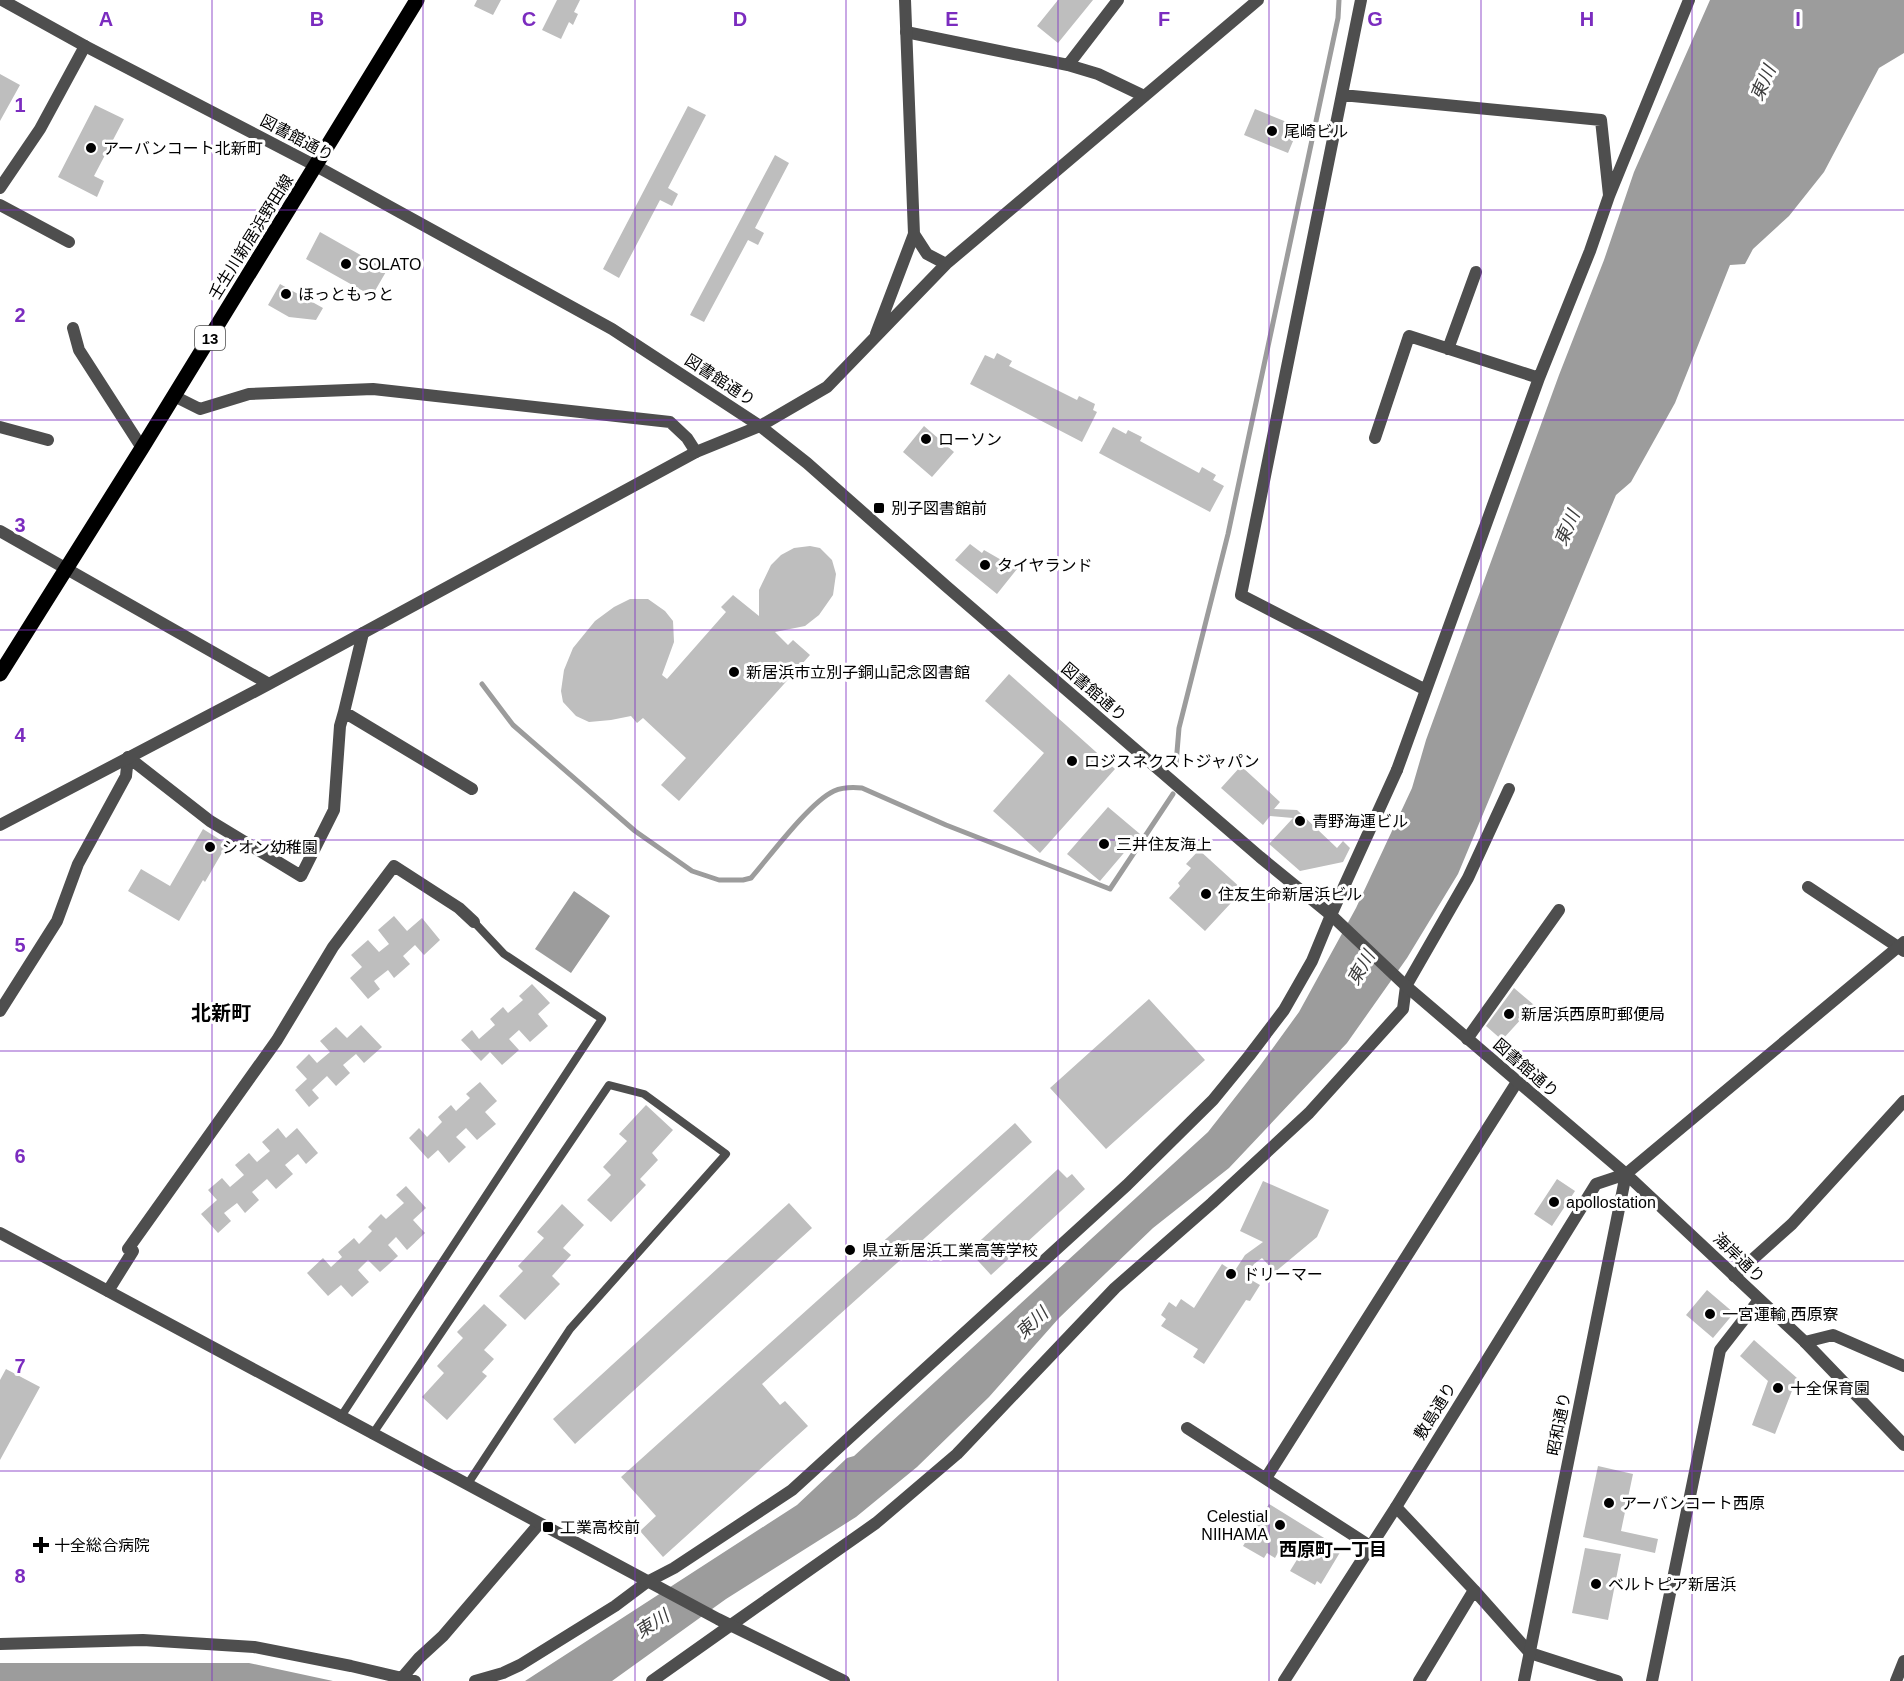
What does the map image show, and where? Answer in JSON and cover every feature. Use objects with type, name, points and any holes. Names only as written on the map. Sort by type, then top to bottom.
[{"type":"main road","name":"壬生川新居浜野田線","points":[[0,674],[142,448],[417,0]]},
{"type":"street","name":"図書館通り","points":[[2,0],[85,46],[316,166],[612,329],[760,426],[807,463],[1251,850],[1331,915],[1406,986],[1626,1174]]},
{"type":"street","points":[[874,339],[914,234],[905,0]]},
{"type":"street","points":[[1068,64],[1118,0]]},
{"type":"street","points":[[0,825],[269,684],[696,452],[760,426],[827,387],[946,264],[1258,0]]},
{"type":"street","points":[[1361,0],[1241,595],[1426,690]]},
{"type":"street","points":[[475,1681],[503,1673],[520,1665],[792,1490],[1127,1185],[1213,1100],[1284,1010],[1312,961],[1397,770],[1539,378],[1590,251],[1609,196],[1689,0]]},
{"type":"street","points":[[906,32],[1068,64],[1098,74],[1144,96]]},
{"type":"street","points":[[0,188],[40,129],[85,46]]},
{"type":"street","points":[[1342,95],[1601,120],[1609,196]]},
{"type":"street","points":[[0,205],[69,242]]},
{"type":"street","points":[[914,234],[927,254],[946,264]]},
{"type":"street","points":[[1448,349],[1476,272]]},
{"type":"street","points":[[73,328],[79,350],[142,448]]},
{"type":"street","points":[[1375,438],[1409,336],[1539,378]]},
{"type":"street","points":[[174,396],[201,409],[249,394],[373,389],[461,397],[670,422],[687,438],[696,452]]},
{"type":"street","points":[[0,427],[48,440]]},
{"type":"street","points":[[0,531],[269,684]]},
{"type":"street","points":[[128,757],[210,821],[301,876],[334,810],[339,726],[363,633]]},
{"type":"street","points":[[344,712],[472,789]]},
{"type":"street","points":[[0,1011],[57,921],[78,864],[126,776],[128,757]]},
{"type":"street","points":[[652,1681],[876,1523],[957,1454],[1114,1288],[1227,1190],[1309,1113],[1403,1009],[1406,986],[1468,878],[1509,789]]},
{"type":"street","points":[[108,1292],[133,1251],[128,1249],[277,1040],[333,947],[394,866],[459,908],[474,922]]},
{"type":"street","points":[[1626,1174],[1902,947],[1808,887]]},
{"type":"street","points":[[1467,1039],[1559,910]]},
{"type":"street","points":[[1266,1478],[1517,1082]]},
{"type":"street","points":[[1734,1276],[1792,1224],[1904,1101]]},
{"type":"street","name":"海岸通り","points":[[1626,1174],[1805,1342],[1904,1445]]},
{"type":"street","name":"敷島通り","points":[[1284,1681],[1596,1184],[1626,1174]]},
{"type":"street","name":"昭和通り","points":[[1524,1681],[1626,1174]]},
{"type":"street","points":[[0,1233],[662,1590],[844,1681]]},
{"type":"street","points":[[1652,1681],[1720,1350],[1759,1300]]},
{"type":"street","points":[[1805,1342],[1833,1335],[1904,1366]]},
{"type":"street","points":[[1187,1428],[1370,1546]]},
{"type":"street","points":[[1395,1507],[1530,1653],[1617,1681]]},
{"type":"street","points":[[401,1679],[443,1636],[539,1524]]},
{"type":"street","points":[[1419,1681],[1474,1590]]},
{"type":"street","points":[[0,1644],[143,1640],[254,1647],[415,1681]]},
{"type":"street","points":[[1896,1681],[1904,1661]]},
{"type":"lane","points":[[340,1418],[602,1019],[504,954],[474,922]]},
{"type":"lane","points":[[372,1435],[609,1085],[644,1094],[726,1154],[570,1329],[467,1485]]},
{"type":"water","name":"東川","points":[[1710,0],[1904,0],[1904,53],[1879,68],[1824,172],[1789,216],[1753,249],[1745,264],[1730,265],[1675,403],[1631,482],[1616,495],[1458,874],[1407,958],[1347,1043],[1229,1168],[1153,1228],[1059,1318],[989,1397],[917,1467],[856,1517],[726,1599],[612,1681],[525,1681],[797,1505],[847,1458],[854,1456],[1208,1132],[1299,1012],[1356,908],[1412,788],[1426,740],[1559,375],[1604,260],[1634,172]]},
{"type":"water","points":[[574,891],[610,916],[571,973],[535,949]]},
{"type":"water","points":[[0,1663],[249,1663],[333,1681],[0,1681]]},
{"type":"building","points":[[477,0],[501,0],[493,15],[474,6]]},
{"type":"building","points":[[557,0],[580,0],[574,12],[578,14],[573,25],[569,22],[561,39],[542,30]]},
{"type":"building","points":[[1058,0],[1093,0],[1058,43],[1037,26]]},
{"type":"building","points":[[0,74],[20,85],[0,121]]},
{"type":"building","name":"アーバンコート北新町","points":[[95,105],[124,119],[94,176],[104,181],[97,197],[58,177]]},
{"type":"building","points":[[688,106],[706,115],[668,188],[678,194],[672,206],[660,200],[619,278],[603,269]]},
{"type":"building","name":"尾崎ビル","points":[[1255,109],[1299,127],[1288,153],[1244,135]]},
{"type":"building","points":[[775,155],[789,163],[755,228],[764,233],[758,245],[748,240],[704,322],[690,315]]},
{"type":"building","name":"SOLATO","points":[[320,232],[387,270],[372,296],[306,259]]},
{"type":"building","name":"ほっともっと","points":[[280,284],[323,308],[316,320],[289,317],[268,305]]},
{"type":"building","points":[[997,353],[1012,361],[1009,366],[1077,400],[1079,396],[1095,404],[1093,410],[1097,412],[1082,442],[970,384],[985,355],[994,359]]},
{"type":"building","name":"ローソン","points":[[924,426],[954,452],[932,477],[903,452]]},
{"type":"building","points":[[1113,427],[1126,434],[1128,430],[1142,437],[1140,441],[1199,473],[1202,467],[1216,475],[1213,480],[1224,486],[1210,512],[1099,453]]},
{"type":"building","name":"タイヤランド","points":[[970,544],[982,553],[984,550],[1017,569],[997,594],[955,560]]},
{"type":"building","name":"新居浜市立別子銅山記念図書館","points":[[810,546],[820,548],[832,560],[836,574],[833,595],[819,615],[805,626],[775,632],[788,645],[793,640],[810,655],[679,801],[661,785],[686,758],[643,718],[637,723],[631,716],[589,722],[576,716],[563,702],[561,691],[564,670],[573,648],[595,621],[614,607],[630,599],[648,599],[665,611],[673,621],[674,642],[662,675],[667,679],[726,612],[721,607],[733,595],[759,616],[759,590],[771,565],[781,555],[794,548]]},
{"type":"building","name":"ロジスネクストジャパン","points":[[1009,674],[1115,769],[1040,853],[993,811],[1044,753],[985,701]]},
{"type":"building","name":"青野海運ビル","points":[[1241,766],[1280,802],[1274,809],[1297,810],[1337,848],[1343,841],[1350,848],[1343,862],[1300,871],[1269,844],[1293,818],[1270,816],[1263,825],[1221,788]]},
{"type":"building","name":"三井住友海上","points":[[1108,807],[1140,834],[1100,881],[1067,854]]},
{"type":"building","points":[[203,829],[227,844],[179,921],[128,891],[141,869],[170,886]]},
{"type":"building","name":"住友生命新居浜ビル","points":[[1199,850],[1243,890],[1205,931],[1169,898],[1191,868],[1186,864]]},
{"type":"building","points":[[394,916],[407,931],[422,918],[440,940],[424,955],[415,945],[403,956],[410,964],[394,978],[388,970],[374,981],[380,989],[368,999],[350,978],[362,967],[351,955],[368,940],[379,952],[389,944],[378,930]]},
{"type":"building","points":[[532,984],[550,1003],[538,1014],[548,1026],[530,1042],[519,1030],[509,1039],[519,1050],[502,1065],[490,1052],[481,1061],[461,1040],[472,1030],[479,1039],[495,1025],[490,1019],[503,1007],[508,1013],[523,1000],[519,996]]},
{"type":"building","points":[[1514,988],[1534,1005],[1502,1040],[1486,1026]]},
{"type":"building","points":[[1149,999],[1205,1060],[1106,1149],[1050,1088]]},
{"type":"building","points":[[361,1025],[382,1047],[364,1063],[356,1054],[343,1065],[350,1073],[336,1086],[327,1076],[312,1090],[319,1098],[309,1107],[295,1090],[307,1079],[296,1067],[309,1054],[317,1063],[330,1052],[320,1041],[336,1027],[347,1038]]},
{"type":"building","points":[[480,1082],[497,1101],[485,1112],[496,1124],[477,1140],[466,1128],[456,1137],[466,1147],[449,1163],[438,1150],[428,1159],[409,1138],[419,1128],[427,1137],[442,1122],[438,1117],[451,1105],[456,1111],[470,1098],[466,1094]]},
{"type":"building","points":[[646,1105],[673,1130],[652,1153],[658,1160],[640,1179],[646,1185],[611,1222],[587,1200],[611,1175],[603,1167],[627,1141],[619,1134]]},
{"type":"building","points":[[1015,1123],[1032,1142],[762,1384],[780,1405],[785,1401],[808,1426],[663,1557],[640,1531],[656,1516],[621,1477]]},
{"type":"building","points":[[278,1128],[286,1138],[297,1128],[318,1153],[306,1164],[298,1154],[285,1165],[293,1174],[276,1189],[267,1179],[252,1192],[259,1200],[245,1213],[237,1203],[224,1213],[231,1221],[218,1233],[201,1214],[217,1200],[208,1190],[222,1178],[230,1187],[244,1175],[235,1165],[249,1153],[257,1162],[270,1151],[262,1142]]},
{"type":"building","points":[[1058,1169],[1067,1178],[1072,1174],[1085,1189],[991,1275],[969,1251]]},
{"type":"building","name":"apollostation","points":[[1557,1179],[1575,1191],[1552,1226],[1534,1214]]},
{"type":"building","name":"ドリーマー","points":[[1263,1181],[1329,1210],[1317,1237],[1275,1272],[1262,1258],[1254,1264],[1246,1277],[1260,1285],[1250,1301],[1246,1300],[1204,1364],[1193,1357],[1198,1349],[1161,1326],[1166,1319],[1161,1315],[1169,1302],[1176,1307],[1181,1299],[1194,1308],[1222,1264],[1234,1272],[1245,1255],[1263,1242],[1240,1231]]},
{"type":"building","points":[[406,1186],[426,1208],[413,1220],[425,1233],[407,1250],[396,1237],[388,1245],[398,1256],[380,1272],[368,1260],[358,1270],[369,1282],[352,1297],[341,1285],[328,1296],[307,1273],[323,1258],[331,1267],[342,1257],[338,1252],[354,1238],[359,1244],[372,1231],[368,1227],[381,1214],[386,1219],[404,1203],[396,1195]]},
{"type":"building","points":[[789,1203],[812,1228],[575,1444],[553,1419]]},
{"type":"building","points":[[562,1204],[584,1225],[563,1248],[571,1255],[552,1276],[560,1284],[525,1320],[499,1296],[523,1271],[518,1266],[544,1238],[537,1232]]},
{"type":"building","name":"一宮運輸 西原寮","points":[[1707,1290],[1734,1313],[1713,1338],[1686,1315]]},
{"type":"building","points":[[484,1304],[507,1325],[484,1350],[494,1359],[482,1372],[487,1376],[447,1420],[422,1397],[444,1373],[437,1366],[463,1338],[457,1332]]},
{"type":"building","points":[[1754,1340],[1797,1378],[1775,1434],[1752,1425],[1768,1381],[1740,1356]]},
{"type":"building","points":[[6,1369],[40,1387],[0,1460],[0,1380]]},
{"type":"building","name":"アーバンコート西原","points":[[1598,1466],[1633,1474],[1621,1531],[1658,1539],[1655,1553],[1583,1537]]},
{"type":"building","name":"Celestial NIIHAMA","points":[[1269,1504],[1342,1549],[1321,1584],[1317,1581],[1315,1585],[1290,1571],[1298,1558],[1281,1547],[1275,1558],[1267,1553],[1264,1558],[1243,1546]]},
{"type":"building","name":"ベルトピア新居浜","points":[[1585,1548],[1621,1554],[1608,1620],[1572,1613]]},
{"type":"waterway","points":[[1176,764],[1179,728],[1228,534],[1338,18],[1339,0]]},
{"type":"waterway","points":[[482,684],[513,725],[635,831],[692,871],[719,880],[751,878],[791,830],[824,797],[834,791],[855,787],[1110,889],[1173,794]]},
{"type":"place","name":"尾崎ビル","points":[[1272,131]]},
{"type":"place","name":"アーバンコート北新町","points":[[91,148]]},
{"type":"place","name":"SOLATO","points":[[346,264]]},
{"type":"place","name":"ほっともっと","points":[[286,294]]},
{"type":"place","name":"ローソン","points":[[926,439]]},
{"type":"place","name":"別子図書館前","points":[[879,508]]},
{"type":"place","name":"タイヤランド","points":[[985,565]]},
{"type":"place","name":"新居浜市立別子銅山記念図書館","points":[[734,672]]},
{"type":"place","name":"ロジスネクストジャパン","points":[[1072,761]]},
{"type":"place","name":"青野海運ビル","points":[[1300,821]]},
{"type":"place","name":"三井住友海上","points":[[1104,844]]},
{"type":"place","name":"シオン幼稚園","points":[[210,847]]},
{"type":"place","name":"住友生命新居浜ビル","points":[[1206,894]]},
{"type":"place","name":"新居浜西原町郵便局","points":[[1509,1014]]},
{"type":"place","name":"apollostation","points":[[1554,1202]]},
{"type":"place","name":"県立新居浜工業高等学校","points":[[850,1250]]},
{"type":"place","name":"ドリーマー","points":[[1231,1274]]},
{"type":"place","name":"一宮運輸 西原寮","points":[[1710,1314]]},
{"type":"place","name":"十全保育園","points":[[1778,1388]]},
{"type":"place","name":"アーバンコート西原","points":[[1609,1503]]},
{"type":"place","name":"Celestial NIIHAMA","points":[[1280,1525]]},
{"type":"place","name":"工業高校前","points":[[548,1527]]},
{"type":"place","name":"十全総合病院","points":[[41,1545]]},
{"type":"place","name":"ベルトピア新居浜","points":[[1596,1584]]},
{"type":"district","name":"北新町","points":[[221,1013]]},
{"type":"district","name":"西原町一丁目","points":[[1333,1550]]}]
